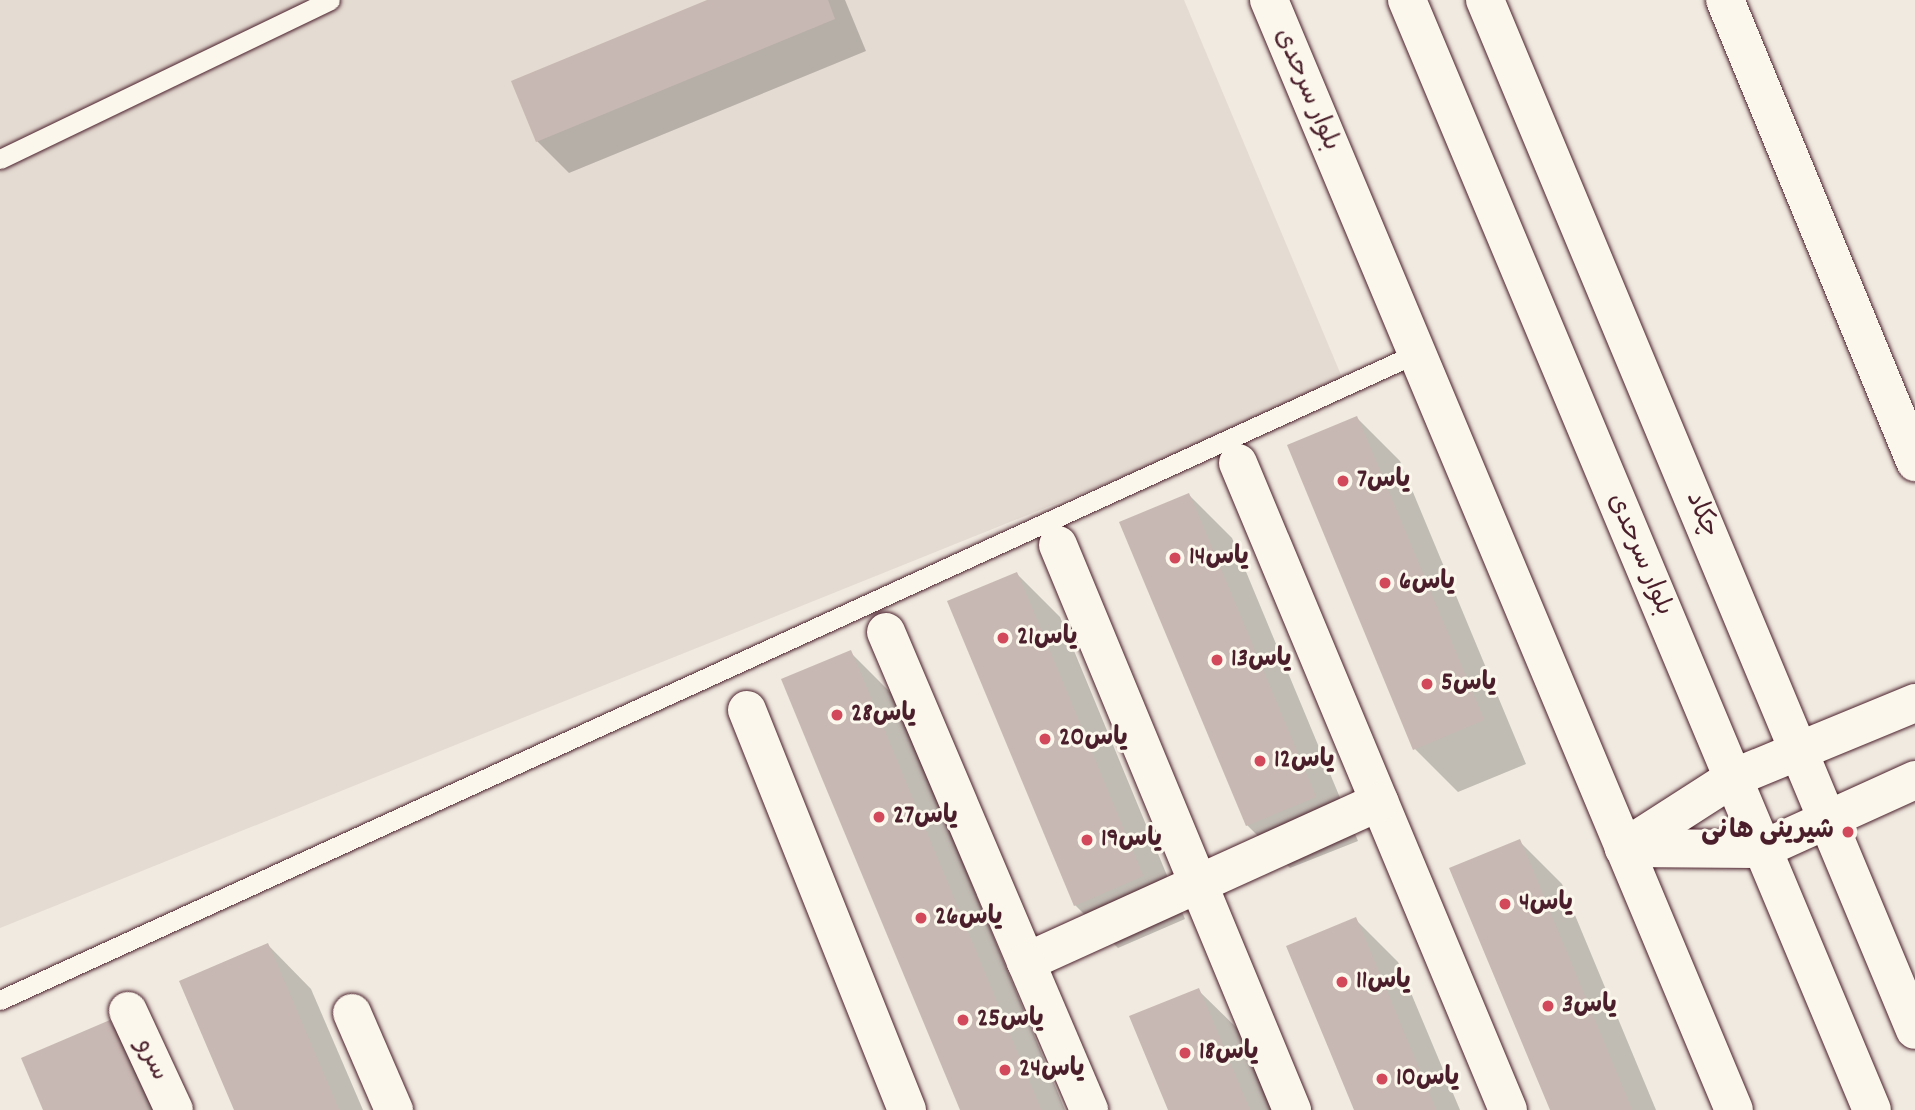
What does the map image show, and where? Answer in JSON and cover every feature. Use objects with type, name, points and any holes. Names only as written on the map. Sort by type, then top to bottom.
[{"type":"street","name":"بلوار سرحدی","points":[[1269,0],[1734,1110]]},
{"type":"street","name":"بلوار سرحدی","points":[[1406,0],[1872,1110]]},
{"type":"street","name":"چکاد","points":[[1486,0],[1915,1030]]},
{"type":"street","points":[[1726,0],[1915,462]]},
{"type":"street","points":[[1238,463],[1507,1110]]},
{"type":"street","points":[[1058,545],[1293,1110]]},
{"type":"street","points":[[886,632],[1090,1110]]},
{"type":"street","points":[[1624,848],[1733,778],[1915,703]]},
{"type":"street","points":[[747,710],[907,1110]]},
{"type":"street","points":[[1624,848],[1763,849],[1915,780]]},
{"type":"street","points":[[1026,962],[1379,802]]},
{"type":"street","name":"سرو","points":[[128,1011],[174,1110]]},
{"type":"street","points":[[352,1013],[394,1110]]},
{"type":"lane","points":[[0,159],[330,0]]},
{"type":"lane","points":[[0,1000],[1417,353]]},
{"type":"shaded area","points":[[0,0],[1184,0],[1346,387],[0,928]]},
{"type":"building","points":[[707,0],[828,0],[835,19],[536,142],[511,81]]},
{"type":"building","points":[[1357,416],[1484,720],[1413,750],[1287,445]]},
{"type":"building","points":[[1189,493],[1316,797],[1246,826],[1119,522]]},
{"type":"building","points":[[1017,572],[1143,876],[1074,906],[947,601]]},
{"type":"building","points":[[851,650],[1041,1110],[960,1110],[823,781],[781,679]]},
{"type":"building","points":[[1520,839],[1632,1110],[1550,1110],[1449,868]]},
{"type":"building","points":[[1356,917],[1436,1110],[1354,1110],[1286,946]]},
{"type":"building","points":[[268,943],[339,1110],[234,1110],[179,981]]},
{"type":"building","name":"یاس18","points":[[1199,988],[1250,1110],[1168,1110],[1129,1016]]},
{"type":"building","points":[[110,1020],[148,1110],[43,1110],[21,1058]]},
{"type":"place","name":"یاس7","points":[[1343,481]]},
{"type":"place","name":"یاس14","points":[[1175,558]]},
{"type":"place","name":"یاس6","points":[[1385,583]]},
{"type":"place","name":"یاس21","points":[[1003,638]]},
{"type":"place","name":"یاس13","points":[[1217,660]]},
{"type":"place","name":"یاس5","points":[[1427,684]]},
{"type":"place","name":"یاس28","points":[[837,715]]},
{"type":"place","name":"یاس20","points":[[1045,739]]},
{"type":"place","name":"یاس12","points":[[1260,761]]},
{"type":"place","name":"یاس27","points":[[879,817]]},
{"type":"place","name":"شیرینی هانی","points":[[1848,832]]},
{"type":"place","name":"یاس19","points":[[1087,840]]},
{"type":"place","name":"یاس4","points":[[1505,904]]},
{"type":"place","name":"یاس26","points":[[921,918]]},
{"type":"place","name":"یاس11","points":[[1342,982]]},
{"type":"place","name":"یاس3","points":[[1548,1006]]},
{"type":"place","name":"یاس25","points":[[963,1020]]},
{"type":"place","name":"یاس18","points":[[1185,1053]]},
{"type":"place","name":"یاس24","points":[[1005,1070]]},
{"type":"place","name":"یاس10","points":[[1382,1079]]}]
